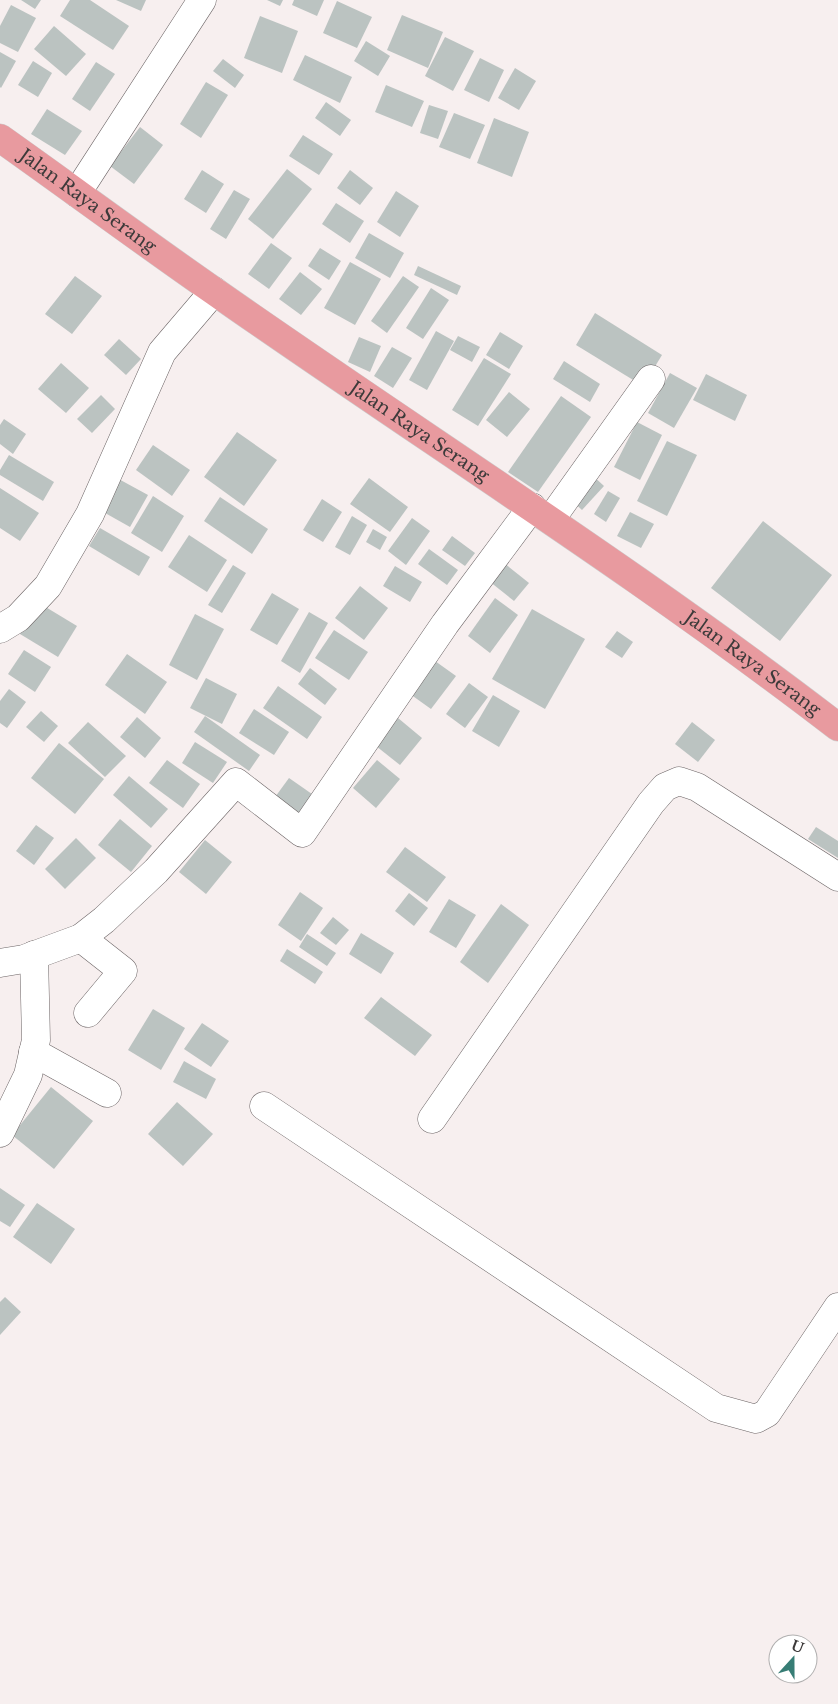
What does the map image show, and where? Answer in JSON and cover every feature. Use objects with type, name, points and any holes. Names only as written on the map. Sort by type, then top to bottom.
[{"type":"highway","name":"Jalan Raya Serang","points":[[0,138],[214,291],[542,513],[742,653],[838,727]]},
{"type":"street","points":[[77,193],[202,0]]},
{"type":"street","points":[[0,628],[18,618],[48,586],[90,514],[162,352],[214,291]]},
{"type":"street","points":[[0,1133],[28,1075],[36,1040],[19,959],[81,938],[110,915],[156,871],[236,782],[302,833],[445,624],[542,513],[651,379]]},
{"type":"street","points":[[432,1119],[651,803],[665,787],[679,781],[697,787],[838,878]]},
{"type":"street","points":[[81,938],[123,970],[88,1012]]},
{"type":"street","points":[[33,1052],[107,1093]]},
{"type":"street","points":[[264,1106],[716,1408],[756,1419],[766,1412],[838,1307]]},
{"type":"building","points":[[21,0],[41,0],[35,9]]},
{"type":"building","points":[[70,0],[90,0],[129,26],[113,50],[60,16]]},
{"type":"building","points":[[116,0],[146,0],[141,11]]},
{"type":"building","points":[[267,0],[283,0],[280,6]]},
{"type":"building","points":[[294,0],[324,0],[317,16],[292,5]]},
{"type":"building","points":[[337,1],[372,17],[357,48],[323,33]]},
{"type":"building","points":[[11,5],[36,18],[18,52],[0,43],[0,26]]},
{"type":"building","points":[[402,15],[443,32],[428,68],[387,50]]},
{"type":"building","points":[[260,16],[298,31],[282,73],[244,58]]},
{"type":"building","points":[[54,26],[86,54],[66,76],[34,49]]},
{"type":"building","points":[[445,37],[474,51],[453,91],[425,76]]},
{"type":"building","points":[[366,41],[390,56],[378,76],[354,61]]},
{"type":"building","points":[[0,52],[16,61],[1,88],[0,87]]},
{"type":"building","points":[[305,55],[352,77],[340,103],[293,80]]},
{"type":"building","points":[[480,58],[504,70],[489,102],[464,90]]},
{"type":"building","points":[[223,59],[244,75],[235,88],[213,71]]},
{"type":"building","points":[[33,61],[52,73],[38,97],[18,85]]},
{"type":"building","points":[[96,62],[115,74],[90,111],[72,99]]},
{"type":"building","points":[[515,68],[536,81],[519,110],[498,98]]},
{"type":"building","points":[[206,82],[228,95],[201,138],[180,124]]},
{"type":"building","points":[[386,85],[424,101],[412,127],[375,112]]},
{"type":"building","points":[[326,102],[351,120],[340,136],[315,118]]},
{"type":"building","points":[[429,105],[448,111],[438,139],[420,133]]},
{"type":"building","points":[[47,109],[82,131],[65,155],[31,134]]},
{"type":"building","points":[[454,113],[485,125],[470,159],[439,147]]},
{"type":"building","points":[[494,118],[529,132],[512,177],[477,163]]},
{"type":"building","points":[[140,127],[163,145],[134,184],[110,166]]},
{"type":"building","points":[[303,135],[333,154],[319,175],[289,156]]},
{"type":"building","points":[[287,169],[312,189],[273,239],[248,219]]},
{"type":"building","points":[[202,170],[224,184],[206,213],[184,199]]},
{"type":"building","points":[[350,170],[373,188],[360,205],[337,188]]},
{"type":"building","points":[[234,190],[250,199],[226,239],[210,229]]},
{"type":"building","points":[[396,191],[419,206],[400,237],[377,222]]},
{"type":"building","points":[[336,203],[364,221],[350,243],[322,224]]},
{"type":"building","points":[[369,233],[404,253],[390,278],[355,258]]},
{"type":"building","points":[[271,243],[292,258],[269,289],[248,274]]},
{"type":"building","points":[[320,248],[341,261],[329,280],[308,266]]},
{"type":"building","points":[[350,262],[381,279],[355,325],[324,308]]},
{"type":"building","points":[[418,266],[461,286],[457,295],[414,275]]},
{"type":"building","points":[[300,272],[322,289],[301,315],[279,299]]},
{"type":"building","points":[[75,276],[102,296],[72,334],[45,314]]},
{"type":"building","points":[[403,276],[419,287],[387,333],[371,321]]},
{"type":"building","points":[[431,288],[449,300],[423,339],[406,328]]},
{"type":"building","points":[[595,313],[662,355],[643,386],[576,345]]},
{"type":"building","points":[[436,331],[454,341],[427,390],[409,380]]},
{"type":"building","points":[[500,332],[523,346],[509,369],[486,355]]},
{"type":"building","points":[[458,336],[480,347],[472,362],[450,350]]},
{"type":"building","points":[[359,337],[381,346],[370,372],[348,362]]},
{"type":"building","points":[[119,339],[141,359],[126,375],[104,355]]},
{"type":"building","points":[[392,347],[412,358],[393,388],[374,376]]},
{"type":"building","points":[[484,358],[511,374],[478,426],[452,410]]},
{"type":"building","points":[[564,361],[600,384],[590,402],[553,379]]},
{"type":"building","points":[[61,363],[89,388],[66,413],[38,389]]},
{"type":"building","points":[[670,373],[697,388],[674,428],[648,413]]},
{"type":"building","points":[[706,374],[747,395],[735,421],[693,400]]},
{"type":"building","points":[[509,392],[530,409],[507,437],[486,420]]},
{"type":"building","points":[[101,395],[115,409],[92,433],[77,419]]},
{"type":"building","points":[[561,396],[591,417],[538,492],[508,472]]},
{"type":"building","points":[[4,419],[26,434],[13,454],[0,444],[0,425]]},
{"type":"building","points":[[637,422],[662,435],[640,480],[614,467]]},
{"type":"building","points":[[237,432],[277,460],[244,506],[204,477]]},
{"type":"building","points":[[667,441],[697,455],[667,516],[637,501]]},
{"type":"building","points":[[153,445],[190,470],[172,496],[136,470]]},
{"type":"building","points":[[9,455],[54,482],[43,501],[0,475],[0,470]]},
{"type":"building","points":[[592,475],[604,486],[582,510],[570,499]]},
{"type":"building","points":[[115,477],[148,495],[130,527],[98,509]]},
{"type":"building","points":[[369,478],[408,507],[390,532],[350,504]]},
{"type":"building","points":[[0,488],[39,513],[20,541],[0,528]]},
{"type":"building","points":[[608,491],[620,498],[606,522],[594,514]]},
{"type":"building","points":[[153,496],[184,516],[162,552],[131,533]]},
{"type":"building","points":[[220,497],[268,529],[252,554],[204,521]]},
{"type":"building","points":[[322,499],[342,512],[323,542],[303,530]]},
{"type":"building","points":[[630,512],[654,524],[641,548],[617,536]]},
{"type":"building","points":[[352,516],[367,525],[350,555],[335,547]]},
{"type":"building","points":[[412,518],[430,531],[406,565],[388,551]]},
{"type":"building","points":[[763,521],[832,575],[780,641],[711,588]]},
{"type":"building","points":[[100,528],[150,557],[139,576],[89,546]]},
{"type":"building","points":[[373,529],[387,537],[380,550],[366,542]]},
{"type":"building","points":[[189,535],[227,560],[207,592],[168,567]]},
{"type":"building","points":[[452,536],[475,553],[465,566],[442,550]]},
{"type":"building","points":[[429,549],[458,570],[447,585],[418,564]]},
{"type":"building","points":[[504,563],[529,583],[514,601],[489,581]]},
{"type":"building","points":[[233,565],[246,573],[222,613],[208,605]]},
{"type":"building","points":[[395,566],[422,582],[410,602],[383,586]]},
{"type":"building","points":[[360,586],[388,608],[364,640],[335,618]]},
{"type":"building","points":[[272,593],[299,609],[277,645],[250,630]]},
{"type":"building","points":[[495,598],[518,615],[490,653],[468,636]]},
{"type":"building","points":[[39,603],[77,626],[58,657],[20,634]]},
{"type":"building","points":[[532,609],[585,639],[545,709],[492,679]]},
{"type":"building","points":[[309,612],[328,623],[300,673],[281,661]]},
{"type":"building","points":[[195,614],[224,629],[197,680],[169,665]]},
{"type":"building","points":[[334,630],[368,652],[349,680],[315,658]]},
{"type":"building","points":[[617,631],[633,642],[622,658],[605,647]]},
{"type":"building","points":[[24,650],[51,667],[35,692],[8,674]]},
{"type":"building","points":[[127,654],[167,682],[145,714],[105,685]]},
{"type":"building","points":[[435,661],[456,676],[431,709],[410,694]]},
{"type":"building","points":[[310,668],[337,689],[325,705],[298,684]]},
{"type":"building","points":[[206,678],[237,694],[222,724],[190,708]]},
{"type":"building","points":[[469,683],[488,697],[465,728],[446,714]]},
{"type":"building","points":[[278,686],[322,717],[307,739],[263,708]]},
{"type":"building","points":[[9,689],[26,702],[7,728],[0,723],[0,701]]},
{"type":"building","points":[[493,695],[520,711],[499,747],[472,731]]},
{"type":"building","points":[[254,709],[289,732],[274,755],[239,733]]},
{"type":"building","points":[[41,711],[58,726],[44,742],[26,727]]},
{"type":"building","points":[[205,716],[260,755],[249,771],[194,732]]},
{"type":"building","points":[[137,717],[161,738],[145,758],[120,737]]},
{"type":"building","points":[[398,718],[422,738],[400,765],[376,746]]},
{"type":"building","points":[[88,722],[126,756],[105,777],[68,743]]},
{"type":"building","points":[[692,722],[715,740],[698,762],[675,744]]},
{"type":"building","points":[[195,742],[227,762],[213,783],[182,763]]},
{"type":"building","points":[[59,743],[104,779],[75,814],[31,778]]},
{"type":"building","points":[[167,760],[200,784],[183,808],[149,783]]},
{"type":"building","points":[[377,760],[400,779],[376,808],[353,788]]},
{"type":"building","points":[[129,776],[168,809],[151,828],[113,795]]},
{"type":"building","points":[[289,778],[322,801],[303,828],[270,804]]},
{"type":"building","points":[[120,819],[152,846],[131,872],[98,845]]},
{"type":"building","points":[[36,825],[54,838],[34,865],[16,851]]},
{"type":"building","points":[[816,827],[838,841],[838,858],[808,839]]},
{"type":"building","points":[[76,838],[96,858],[65,889],[45,869]]},
{"type":"building","points":[[205,840],[232,862],[206,894],[179,872]]},
{"type":"building","points":[[405,847],[446,877],[427,902],[386,872]]},
{"type":"building","points":[[300,892],[323,908],[301,941],[278,925]]},
{"type":"building","points":[[409,893],[428,908],[414,926],[395,911]]},
{"type":"building","points":[[449,899],[476,915],[456,948],[429,932]]},
{"type":"building","points":[[501,904],[529,925],[488,983],[460,962]]},
{"type":"building","points":[[333,917],[349,930],[336,945],[320,933]]},
{"type":"building","points":[[361,933],[394,953],[381,974],[349,954]]},
{"type":"building","points":[[307,934],[336,953],[327,966],[299,947]]},
{"type":"building","points":[[287,949],[323,972],[315,984],[280,961]]},
{"type":"building","points":[[381,997],[432,1035],[415,1056],[364,1018]]},
{"type":"building","points":[[153,1009],[185,1028],[161,1070],[128,1050]]},
{"type":"building","points":[[202,1023],[229,1041],[211,1067],[184,1049]]},
{"type":"building","points":[[184,1061],[216,1079],[206,1099],[173,1082]]},
{"type":"building","points":[[51,1087],[93,1121],[54,1169],[12,1135]]},
{"type":"building","points":[[177,1102],[213,1134],[183,1166],[148,1134]]},
{"type":"building","points":[[0,1188],[25,1205],[10,1227],[0,1221]]},
{"type":"building","points":[[37,1203],[75,1229],[51,1264],[13,1237]]},
{"type":"building","points":[[5,1297],[21,1312],[0,1335],[0,1302]]}]
